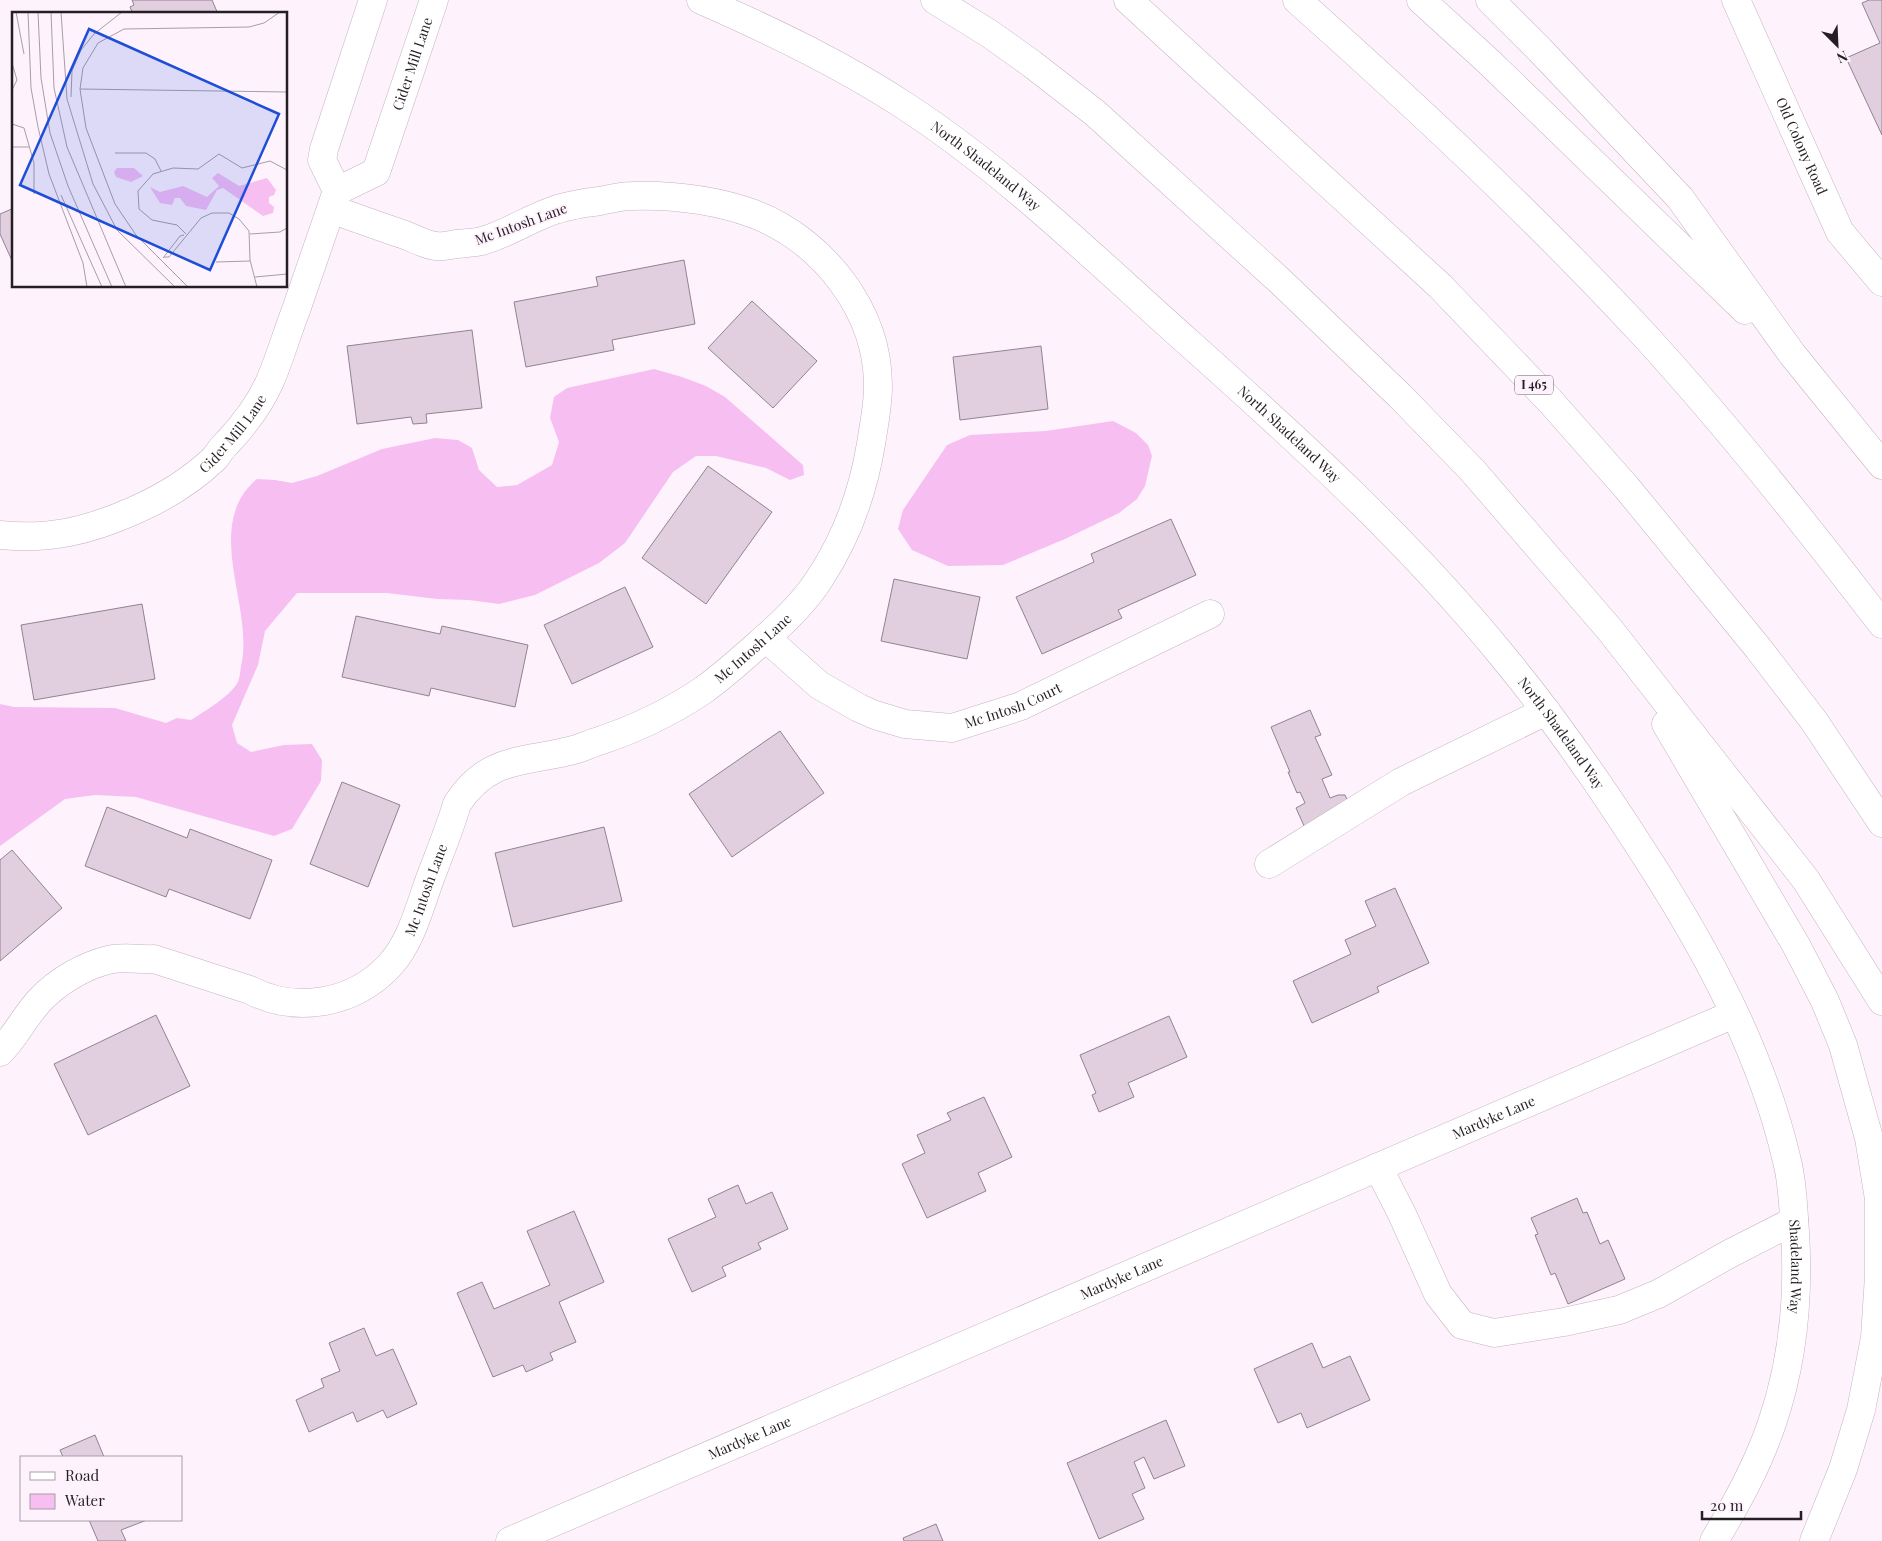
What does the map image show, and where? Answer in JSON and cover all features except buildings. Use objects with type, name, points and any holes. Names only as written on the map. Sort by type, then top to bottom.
[{"type":"main road","points":[[334,200],[322,160],[323,154],[373,0]]},
{"type":"main road","name":"Cider Mill Lane","points":[[0,535],[22,537],[53,535],[98,526],[154,502],[193,477],[216,456],[246,421],[270,382],[334,200],[376,172],[434,0]]},
{"type":"main road","name":"North Shadeland Way","points":[[701,0],[767,30],[836,65],[906,106],[940,130],[1024,197],[1281,425],[1347,488],[1437,580],[1499,651],[1546,711],[1599,784],[1676,902],[1734,1014]]},
{"type":"main road","points":[[935,0],[990,34],[1095,114],[1280,282],[1400,396],[1472,470],[1610,630],[1806,880],[1882,1001]]},
{"type":"main road","name":"I 465","points":[[1128,0],[1440,286],[1551,402],[1627,488],[1758,648],[1814,721],[1882,823]]},
{"type":"main road","points":[[1297,0],[1409,101],[1480,169],[1646,338],[1723,424],[1821,544],[1882,624]]},
{"type":"main road","points":[[1421,0],[1488,61],[1792,354]]},
{"type":"main road","points":[[1490,0],[1680,198],[1792,354],[1882,465]]},
{"type":"main road","name":"Old Colony Road","points":[[1736,0],[1840,232],[1882,282]]},
{"type":"main road","name":"Mc Intosh Lane","points":[[0,1052],[40,1000],[77,971],[108,960],[154,959],[250,990],[265,998],[294,1004],[324,1002],[353,992],[390,966],[399,953],[413,926],[457,804],[472,783],[486,772],[510,762],[579,748],[608,738],[652,720],[706,688],[731,669],[790,617],[820,579],[844,537],[856,507],[865,476],[877,414],[878,384],[869,336],[850,293],[821,256],[792,235],[756,215],[710,202],[679,197],[631,196],[584,202],[554,210],[484,240],[438,247],[334,200]]},
{"type":"main road","name":"Mc Intosh Court","points":[[766,638],[819,685],[859,708],[874,715],[905,724],[952,728],[1021,706],[1210,614]]},
{"type":"main road","points":[[1610,630],[1796,945],[1825,1001],[1843,1046],[1868,1138],[1879,1199],[1879,1276],[1875,1338],[1861,1410],[1843,1469],[1814,1541]]},
{"type":"main road","points":[[1269,864],[1401,782],[1546,711]]},
{"type":"main road","name":"Mardyke Lane","points":[[510,1541],[1734,1014]]},
{"type":"main road","name":"Shadeland Way","points":[[1714,1541],[1750,1477],[1772,1424],[1781,1393],[1793,1325],[1795,1301],[1793,1198],[1785,1155],[1756,1062],[1734,1014]]},
{"type":"main road","points":[[1378,1167],[1402,1214],[1438,1294],[1462,1325],[1494,1332],[1564,1322],[1619,1310],[1658,1294],[1731,1253],[1794,1221]]},
{"type":"water","points":[[654,369],[706,386],[725,397],[803,465],[804,475],[790,480],[766,468],[716,456],[696,456],[673,472],[625,543],[599,563],[535,595],[499,604],[387,593],[297,593],[265,631],[258,665],[232,725],[237,743],[251,752],[284,745],[312,744],[322,760],[321,781],[292,829],[274,836],[136,797],[95,795],[65,799],[0,846],[0,704],[14,707],[115,708],[166,723],[177,718],[191,720],[222,699],[236,685],[240,676],[243,643],[242,619],[233,568],[231,544],[233,520],[241,498],[257,479],[292,483],[317,476],[382,449],[435,438],[458,440],[472,448],[479,470],[497,487],[517,485],[552,465],[559,442],[550,418],[554,397],[567,388]]},
{"type":"water","points":[[1113,421],[1136,433],[1148,445],[1152,456],[1145,486],[1137,499],[1119,513],[1065,539],[1003,565],[948,566],[912,550],[898,529],[903,510],[947,445],[970,435],[1046,431]]}]
